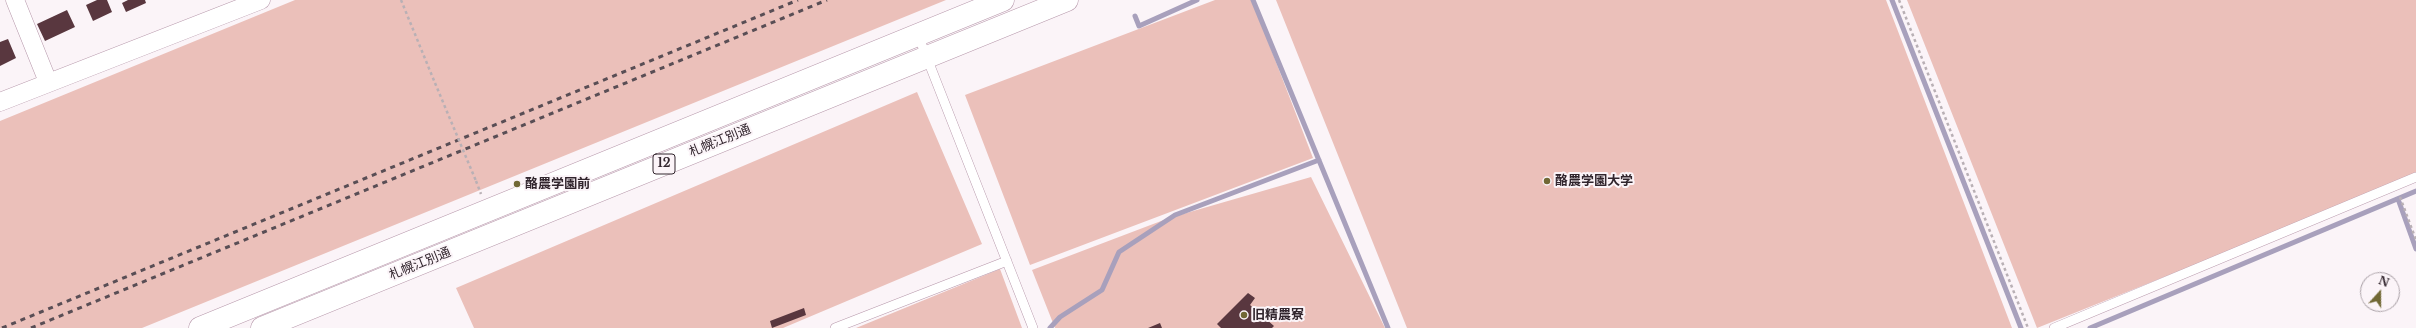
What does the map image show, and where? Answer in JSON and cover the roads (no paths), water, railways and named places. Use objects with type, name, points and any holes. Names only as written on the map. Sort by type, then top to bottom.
[{"type":"highway","name":"札幌江別通","points":[[200,328],[1003,0]]},
{"type":"highway","name":"札幌江別通","points":[[262,328],[1067,0]]},
{"type":"street","points":[[15,0],[48,82]]},
{"type":"street","points":[[0,102],[261,0]]},
{"type":"lane","points":[[917,35],[1033,328]]},
{"type":"lane","points":[[2054,328],[2416,177]]},
{"type":"lane","points":[[835,328],[1006,261]]},
{"type":"waterway","points":[[1135,16],[1139,26],[1197,0]]},
{"type":"waterway","points":[[1253,0],[1388,328]]},
{"type":"waterway","points":[[1892,0],[2021,328]]},
{"type":"waterway","points":[[1050,328],[1060,317],[1102,290],[1119,252],[1175,215],[1319,160]]},
{"type":"waterway","points":[[2090,328],[2416,191]]},
{"type":"waterway","points":[[2398,199],[2416,249]]},
{"type":"railway","points":[[2,328],[798,0]]},
{"type":"railway","points":[[31,328],[827,0]]},
{"type":"place","name":"酪農学園大学","points":[[1547,181]]},
{"type":"place","name":"酪農学園前","points":[[517,184]]},
{"type":"place","name":"旧精農寮","points":[[1244,315]]}]
